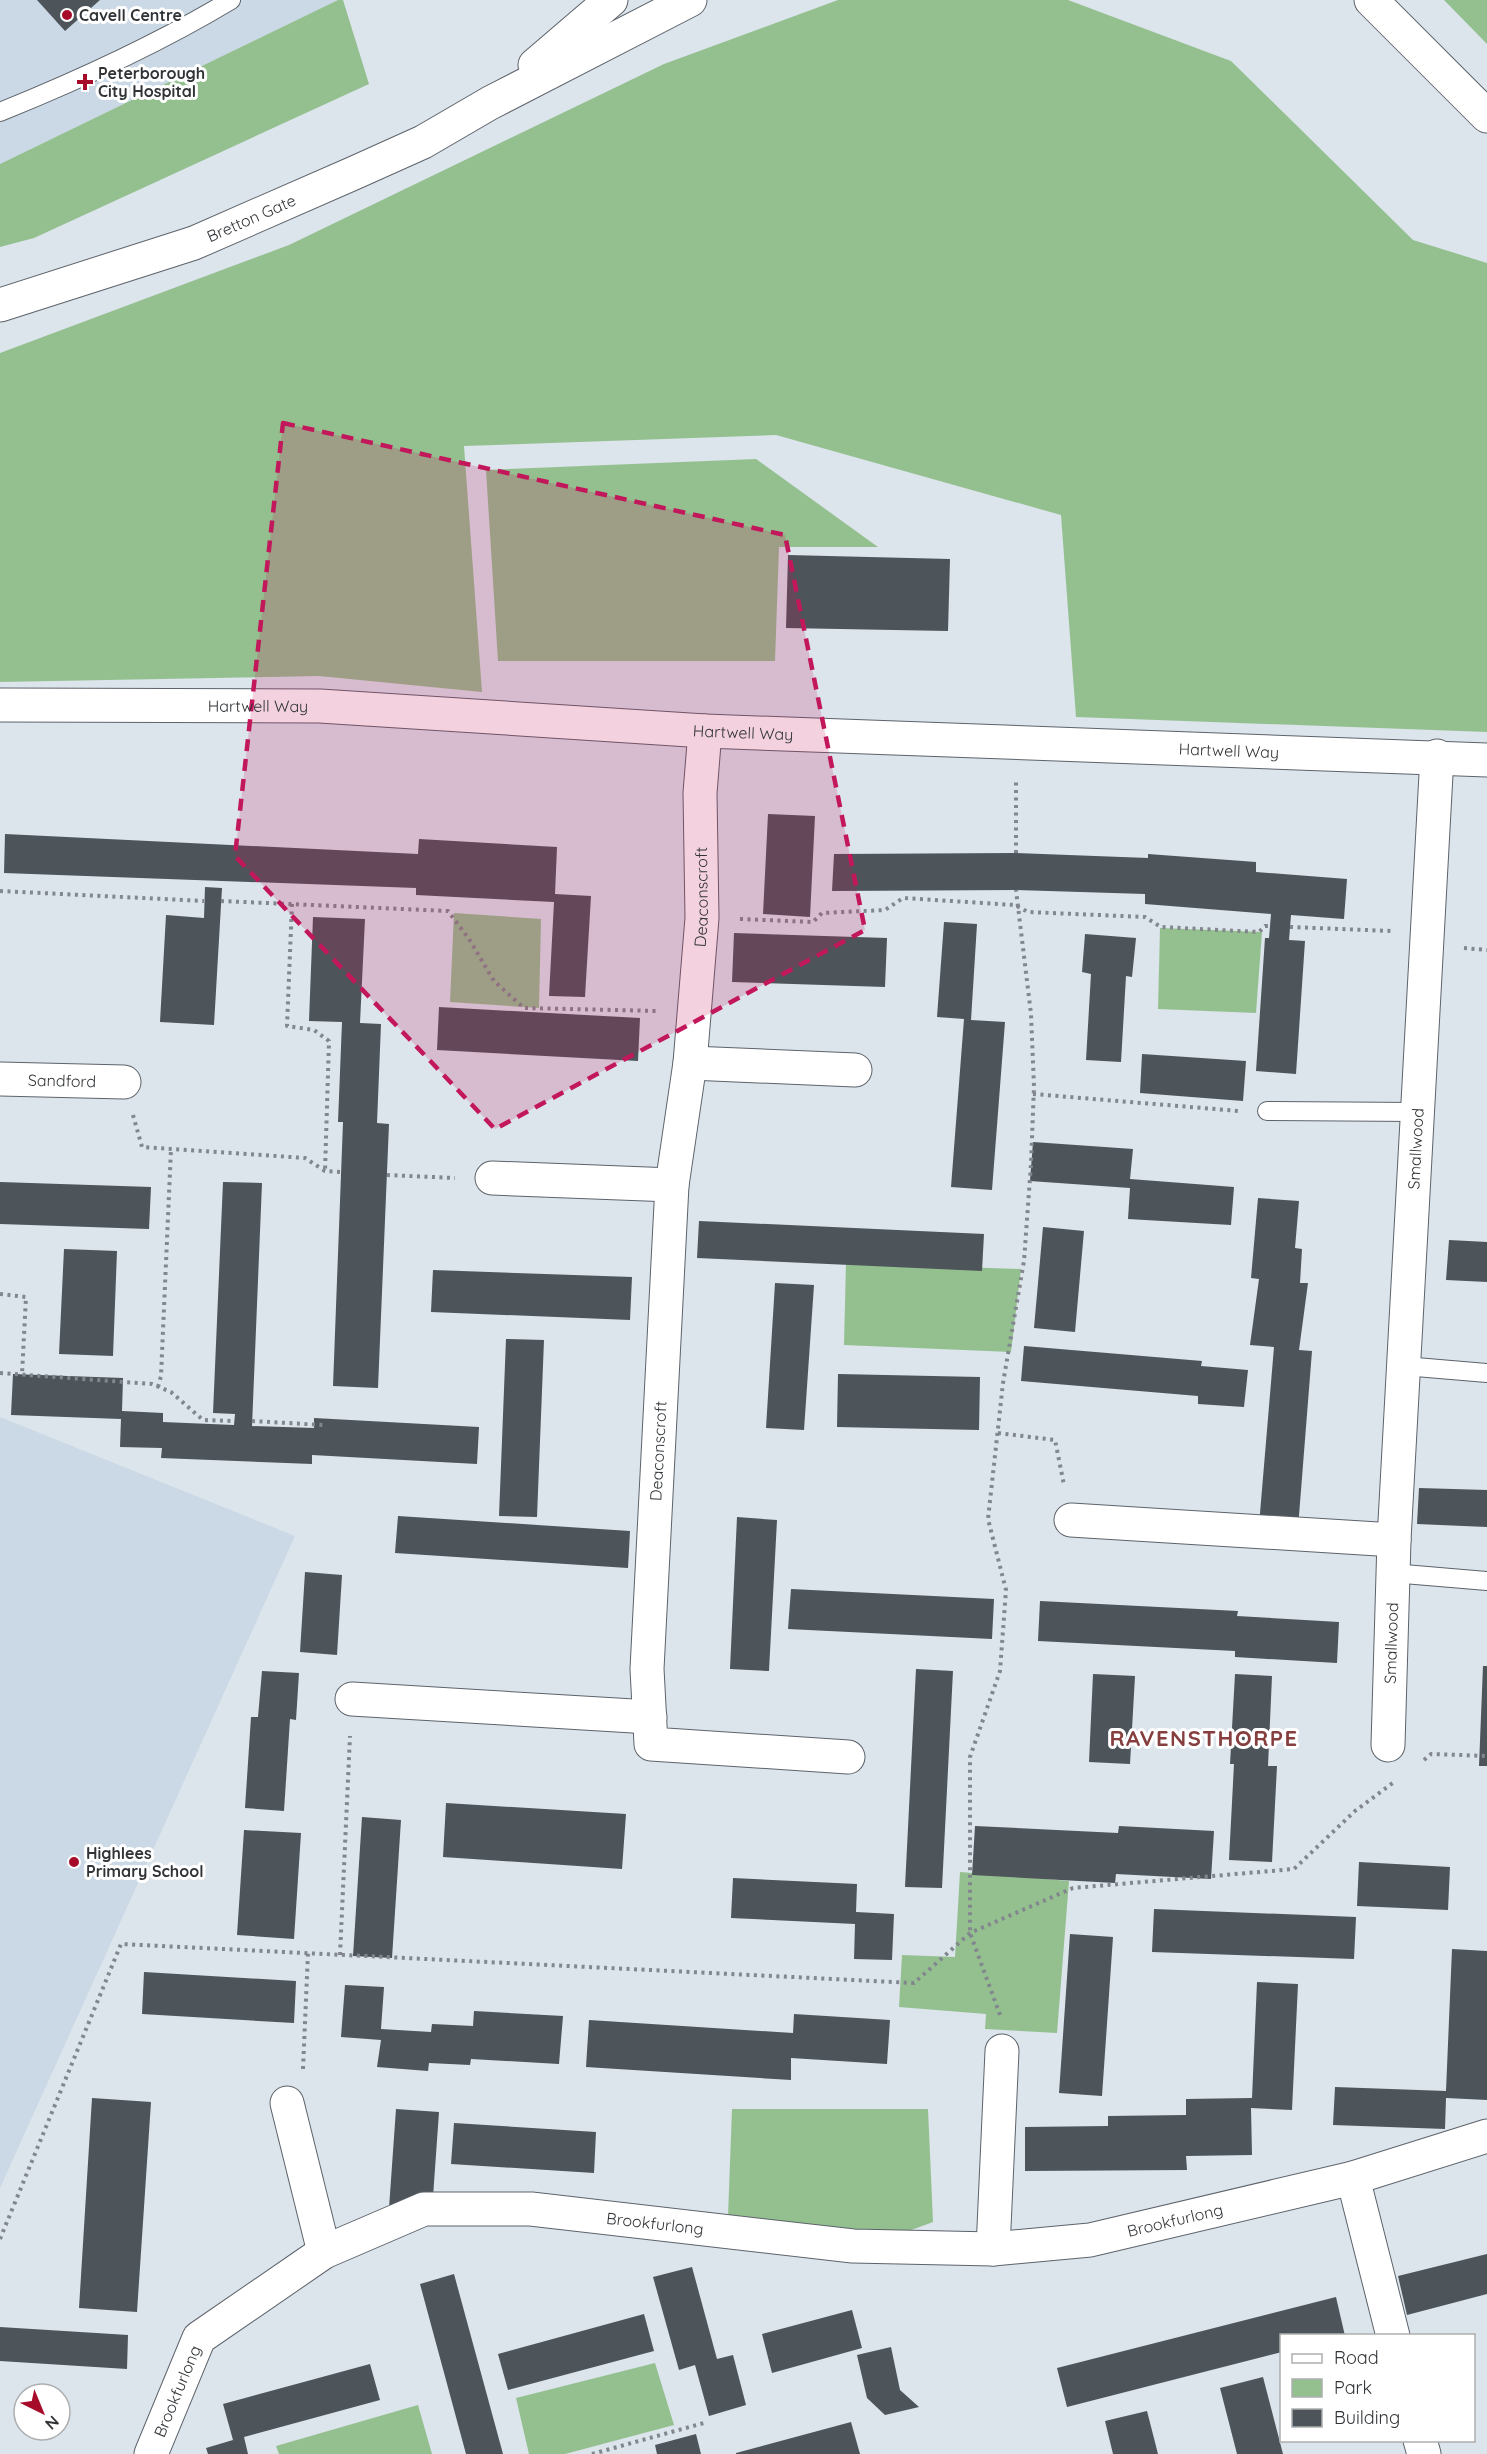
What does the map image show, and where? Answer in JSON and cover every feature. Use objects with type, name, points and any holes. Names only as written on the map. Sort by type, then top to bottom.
[{"type":"main road","name":"Bretton Gate","points":[[490,103],[611,0]]},
{"type":"main road","name":"Bretton Gate","points":[[0,305],[194,243],[423,142],[490,103],[690,0]]},
{"type":"main road","points":[[1371,0],[1487,116]]},
{"type":"main road","name":"Hartwell Way","points":[[0,705],[320,706],[705,731],[1017,744],[1437,756],[1487,760]]},
{"type":"main road","name":"Deaconscroft","points":[[705,731],[700,794],[702,918],[690,1063],[672,1185],[647,1669],[651,1744],[848,1757]]},
{"type":"main road","name":"Smallwood","points":[[1388,1746],[1392,1573],[1437,756]]},
{"type":"main road","points":[[690,1063],[855,1070]]},
{"type":"main road","name":"Sandford","points":[[0,1079],[124,1082]]},
{"type":"main road","points":[[492,1178],[672,1185]]},
{"type":"main road","points":[[1071,1520],[1394,1540]]},
{"type":"main road","points":[[352,1699],[650,1717]]},
{"type":"main road","points":[[993,2249],[1002,2051]]},
{"type":"main road","points":[[287,2103],[324,2252]]},
{"type":"main road","name":"Brookfurlong","points":[[151,2454],[199,2338],[324,2252],[424,2209],[531,2210],[853,2246],[993,2249],[1090,2240],[1353,2178],[1487,2136]]},
{"type":"main road","points":[[1353,2178],[1392,2334]]},
{"type":"lane","points":[[0,112],[62,87],[201,18],[231,0]]},
{"type":"lane","points":[[1267,1111],[1418,1112]]},
{"type":"lane","points":[[1404,1366],[1487,1373]]},
{"type":"lane","points":[[1392,1573],[1487,1581]]},
{"type":"path","points":[[1016,853],[1017,744]]},
{"type":"path","points":[[1002,2051],[999,2005],[970,1934],[970,1756],[1000,1671],[1005,1590],[988,1519],[1003,1383],[1024,1261],[1033,1094],[1031,1014],[1016,905],[1016,890]]},
{"type":"path","points":[[0,891],[204,901]]},
{"type":"path","points":[[702,918],[813,922],[822,913],[885,910],[903,898],[1016,905],[1028,912],[1145,917],[1161,927],[1259,932],[1265,926],[1270,926]]},
{"type":"path","points":[[221,901],[448,911],[469,939],[494,981],[524,1008],[695,1012]]},
{"type":"path","points":[[292,904],[287,1026],[314,1030],[329,1041],[324,1171]]},
{"type":"path","points":[[1290,927],[1428,933]]},
{"type":"path","points":[[124,1082],[142,1147],[305,1158],[324,1171],[342,1172]]},
{"type":"path","points":[[1033,1094],[1223,1110],[1267,1111]]},
{"type":"path","points":[[158,1387],[161,1376],[171,1149]]},
{"type":"path","points":[[387,1175],[492,1178]]},
{"type":"path","points":[[0,1294],[26,1298],[22,1374]]},
{"type":"path","points":[[0,1373],[126,1381],[158,1387],[171,1392],[203,1420],[234,1421]]},
{"type":"path","points":[[252,1421],[323,1425]]},
{"type":"path","points":[[998,1433],[1055,1440],[1071,1520]]},
{"type":"path","points":[[340,1954],[352,1699]]},
{"type":"path","points":[[1422,1761],[1431,1754],[1487,1756]]},
{"type":"path","points":[[0,2239],[121,1944],[914,1983],[970,1934],[1073,1888],[1294,1869],[1355,1811],[1404,1775]]},
{"type":"path","points":[[287,2103],[303,2068],[308,1953]]},
{"type":"path","points":[[592,2454],[704,2423]]},
{"type":"highlighted area","points":[[283,423],[785,535],[865,930],[495,1129],[235,856]]},
{"type":"shaded area","name":"Peterborough City Hospital","points":[[0,0],[338,0],[0,164]]},
{"type":"shaded area","name":"Highlees Primary School","points":[[0,1417],[295,1536],[0,2188]]},
{"type":"green space","points":[[338,0],[343,0],[369,84],[34,238],[0,247],[0,164]]},
{"type":"green space","points":[[838,0],[1068,0],[1231,61],[1413,240],[1487,263],[1487,732],[1076,717],[1061,515],[776,435],[464,446],[482,692],[319,676],[0,682],[0,353],[289,245],[664,64]]},
{"type":"green space","points":[[1444,0],[1487,0],[1487,44]]},
{"type":"green space","points":[[756,459],[878,547],[779,547],[775,661],[498,661],[486,470]]},
{"type":"green space","points":[[454,913],[541,919],[539,1008],[450,1002]]},
{"type":"green space","points":[[1160,928],[1262,932],[1256,1013],[1158,1009]]},
{"type":"green space","points":[[846,1263],[1021,1269],[1011,1352],[844,1345]]},
{"type":"green space","points":[[960,1872],[1069,1881],[1057,2033],[985,2029],[986,2014],[899,2007],[902,1955],[955,1957]]},
{"type":"green space","points":[[732,2109],[928,2109],[933,2222],[895,2236],[728,2216]]},
{"type":"green space","points":[[655,2363],[674,2425],[565,2454],[529,2454],[516,2398]]},
{"type":"green space","points":[[418,2405],[432,2454],[279,2454],[276,2446]]},
{"type":"building","name":"Cavell Centre","points":[[37,0],[100,0],[65,31]]},
{"type":"building","points":[[788,555],[950,559],[948,631],[786,628]]},
{"type":"building","points":[[768,814],[815,816],[810,917],[763,914]]},
{"type":"building","points":[[5,834],[418,854],[419,839],[557,847],[555,894],[591,896],[585,997],[549,996],[554,902],[416,895],[416,888],[4,873]]},
{"type":"building","points":[[1016,853],[1148,858],[1148,854],[1256,862],[1256,872],[1347,879],[1344,919],[1291,915],[1289,940],[1305,941],[1296,1074],[1256,1071],[1265,938],[1269,938],[1271,914],[1145,904],[1145,894],[1016,890],[832,891],[834,854]]},
{"type":"building","points":[[205,887],[222,888],[214,1025],[160,1022],[166,915],[204,918]]},
{"type":"building","points":[[313,917],[365,919],[360,1023],[381,1024],[377,1123],[389,1124],[378,1388],[333,1386],[343,1122],[338,1122],[342,1022],[309,1021]]},
{"type":"building","points":[[944,922],[977,924],[971,1020],[1005,1022],[992,1190],[951,1187],[964,1019],[937,1017]]},
{"type":"building","points":[[734,933],[887,938],[885,987],[732,982]]},
{"type":"building","points":[[1085,934],[1136,938],[1132,977],[1126,976],[1121,1062],[1086,1060],[1091,974],[1082,972]]},
{"type":"building","points":[[439,1007],[640,1018],[638,1061],[437,1050]]},
{"type":"building","points":[[1142,1054],[1246,1061],[1243,1101],[1140,1093]]},
{"type":"building","points":[[1033,1142],[1133,1149],[1130,1179],[1234,1187],[1231,1225],[1128,1219],[1130,1188],[1030,1181]]},
{"type":"building","points":[[0,1182],[151,1187],[149,1229],[0,1224]]},
{"type":"building","points":[[223,1182],[262,1183],[252,1426],[314,1428],[314,1418],[479,1427],[477,1464],[312,1455],[312,1464],[161,1458],[162,1448],[120,1447],[121,1419],[11,1415],[13,1374],[123,1378],[122,1411],[163,1413],[163,1422],[234,1425],[235,1414],[213,1413]]},
{"type":"building","points":[[1258,1198],[1299,1201],[1295,1248],[1302,1249],[1300,1283],[1308,1283],[1299,1350],[1312,1351],[1298,1528],[1259,1525],[1274,1347],[1250,1345],[1259,1279],[1251,1278]]},
{"type":"building","points":[[699,1221],[984,1234],[982,1271],[697,1258]]},
{"type":"building","points":[[1043,1227],[1084,1231],[1075,1332],[1034,1328]]},
{"type":"building","points":[[1449,1240],[1487,1242],[1487,1282],[1446,1280]]},
{"type":"building","points":[[64,1249],[117,1251],[113,1356],[59,1354]]},
{"type":"building","points":[[433,1270],[632,1277],[630,1320],[431,1312]]},
{"type":"building","points":[[775,1283],[814,1285],[804,1430],[766,1428]]},
{"type":"building","points":[[506,1339],[544,1340],[537,1517],[499,1516]]},
{"type":"building","points":[[1024,1346],[1202,1361],[1201,1366],[1248,1370],[1244,1407],[1198,1404],[1198,1396],[1021,1381]]},
{"type":"building","points":[[838,1374],[980,1377],[979,1430],[837,1427]]},
{"type":"building","points":[[1419,1488],[1487,1490],[1487,1527],[1417,1524]]},
{"type":"building","points":[[398,1516],[630,1531],[628,1568],[395,1553]]},
{"type":"building","points":[[737,1517],[777,1520],[769,1671],[730,1669]]},
{"type":"building","points":[[305,1572],[342,1575],[337,1655],[300,1652]]},
{"type":"building","points":[[791,1589],[994,1599],[992,1639],[788,1629]]},
{"type":"building","points":[[1040,1601],[1238,1611],[1237,1616],[1339,1622],[1337,1663],[1235,1657],[1235,1651],[1038,1641]]},
{"type":"building","points":[[1483,1666],[1487,1666],[1487,1766],[1479,1766]]},
{"type":"building","points":[[916,1669],[953,1671],[942,1888],[905,1887]]},
{"type":"building","points":[[262,1671],[299,1673],[296,1720],[290,1719],[284,1811],[245,1808],[251,1717],[258,1717]]},
{"type":"building","points":[[1093,1674],[1135,1676],[1130,1764],[1089,1762]]},
{"type":"building","points":[[1235,1674],[1272,1676],[1268,1766],[1277,1766],[1272,1862],[1229,1860],[1234,1764],[1230,1764]]},
{"type":"building","points":[[446,1803],[626,1814],[622,1869],[443,1857]]},
{"type":"building","points":[[362,1817],[401,1820],[392,1958],[353,1956]]},
{"type":"building","points":[[975,1826],[1118,1833],[1119,1826],[1214,1831],[1211,1879],[1116,1874],[1115,1883],[972,1875]]},
{"type":"building","points":[[244,1830],[301,1833],[294,1939],[237,1935]]},
{"type":"building","points":[[1359,1862],[1450,1867],[1448,1910],[1357,1906]]},
{"type":"building","points":[[733,1878],[857,1884],[856,1912],[894,1914],[892,1960],[854,1959],[855,1924],[731,1918]]},
{"type":"building","points":[[1154,1909],[1356,1917],[1354,1959],[1152,1952]]},
{"type":"building","points":[[1070,1934],[1113,1937],[1102,2096],[1059,2093]]},
{"type":"building","points":[[1452,1949],[1487,1951],[1487,2100],[1446,2098],[1445,2129],[1333,2125],[1335,2087],[1446,2091]]},
{"type":"building","points":[[144,1972],[296,1981],[294,2023],[142,2014]]},
{"type":"building","points":[[1257,1982],[1298,1984],[1292,2110],[1251,2108],[1252,2155],[1186,2156],[1187,2170],[1025,2171],[1025,2127],[1108,2126],[1108,2116],[1186,2115],[1186,2099],[1252,2098]]},
{"type":"building","points":[[345,1985],[384,1987],[381,2029],[431,2032],[432,2024],[473,2026],[474,2011],[563,2016],[559,2064],[471,2059],[470,2065],[429,2063],[428,2071],[377,2067],[381,2040],[341,2037]]},
{"type":"building","points":[[794,2014],[890,2020],[887,2064],[791,2058],[791,2080],[586,2067],[589,2020],[793,2033]]},
{"type":"building","points":[[92,2098],[151,2102],[137,2312],[79,2308]]},
{"type":"building","points":[[396,2109],[439,2112],[432,2211],[389,2208]]},
{"type":"building","points":[[454,2123],[596,2132],[594,2173],[451,2164]]},
{"type":"building","points":[[1487,2254],[1487,2294],[1407,2315],[1398,2276]]},
{"type":"building","points":[[692,2267],[717,2359],[733,2355],[746,2405],[709,2416],[695,2365],[679,2370],[653,2277]]},
{"type":"building","points":[[454,2274],[503,2454],[466,2454],[420,2284]]},
{"type":"building","points":[[1336,2297],[1345,2334],[1280,2334],[1280,2353],[1067,2407],[1057,2368]]},
{"type":"building","points":[[852,2310],[862,2348],[772,2373],[762,2334]]},
{"type":"building","points":[[644,2314],[654,2351],[508,2390],[498,2354]]},
{"type":"building","points":[[0,2327],[128,2335],[127,2369],[0,2361]]},
{"type":"building","points":[[891,2347],[900,2390],[919,2407],[885,2415],[867,2398],[857,2355]]},
{"type":"building","points":[[370,2364],[380,2400],[244,2437],[248,2454],[208,2454],[206,2448],[233,2440],[223,2404]]},
{"type":"building","points":[[1263,2377],[1283,2454],[1237,2454],[1220,2388]]},
{"type":"building","points":[[1147,2411],[1158,2454],[1113,2454],[1105,2421]]},
{"type":"building","points":[[851,2422],[860,2454],[736,2454],[736,2453]]},
{"type":"building","points":[[696,2434],[701,2454],[657,2454],[655,2445]]},
{"type":"place","name":"Cavell Centre","points":[[67,15]]},
{"type":"place","name":"Peterborough City Hospital","points":[[85,82]]},
{"type":"place","name":"Highlees Primary School","points":[[74,1862]]},
{"type":"district","name":"RAVENSTHORPE","points":[[1204,1738]]}]
